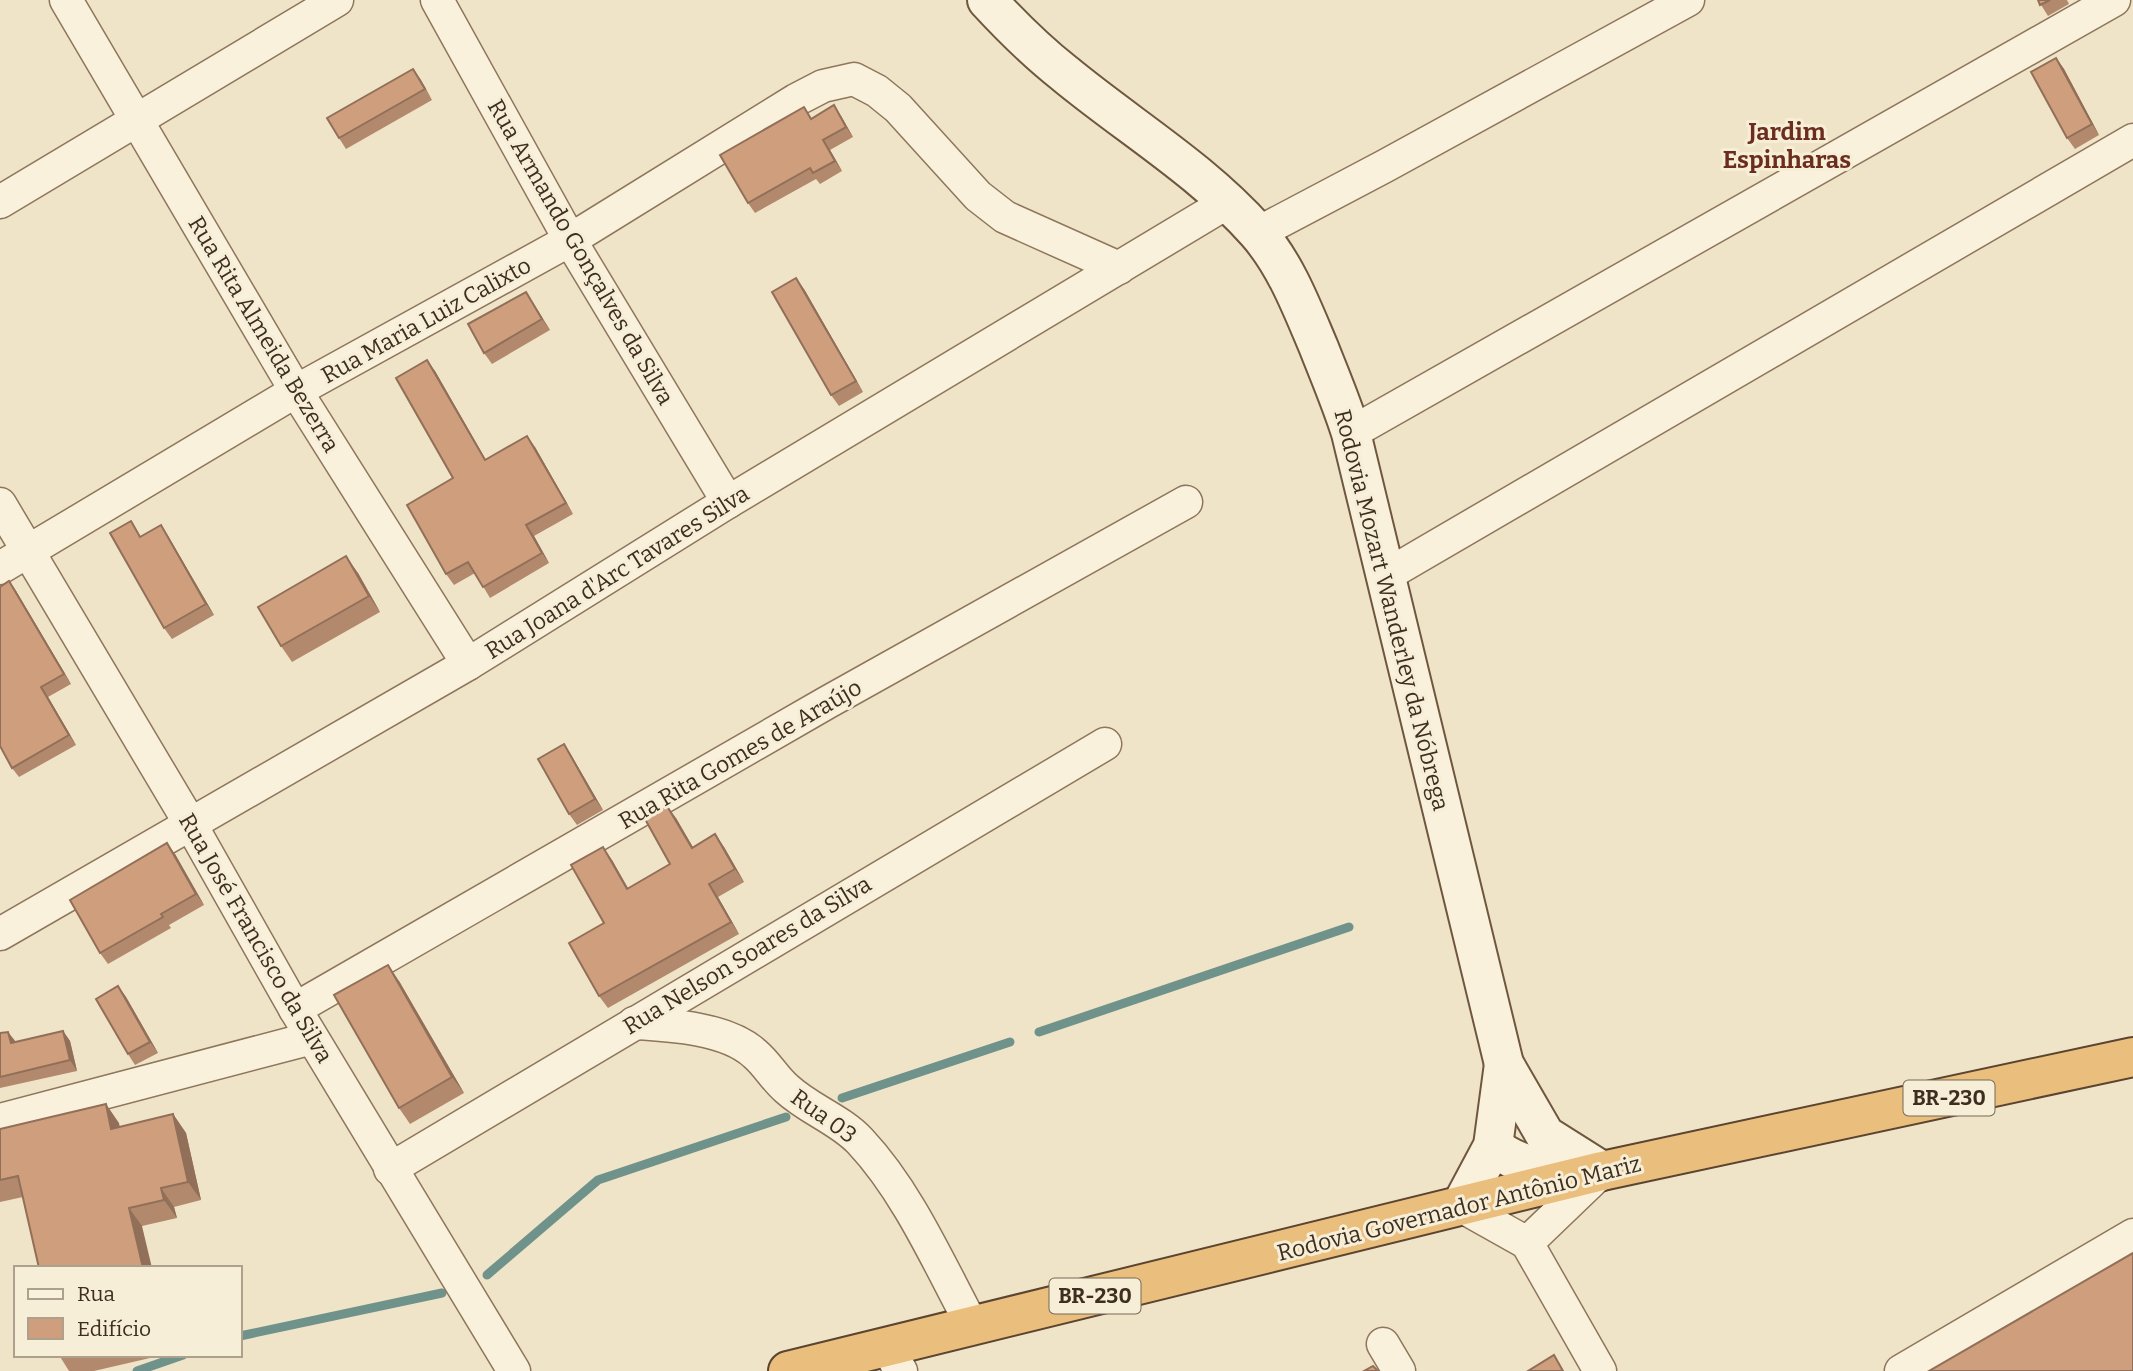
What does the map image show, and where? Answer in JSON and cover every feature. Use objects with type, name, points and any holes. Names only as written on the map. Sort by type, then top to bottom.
[{"type":"highway","name":"Rodovia Governador Antônio Mariz","points":[[788,1371],[894,1359],[973,1327],[1602,1171],[2133,1057]]},
{"type":"main road","name":"Rodovia Mozart Wanderley da Nóbrega","points":[[987,0],[1011,26],[1064,73],[1142,131],[1228,202],[1258,233],[1296,293],[1351,433],[1504,1064],[1536,1149]]},
{"type":"main road","name":"Rodovia Mozart Wanderley da Nóbrega","points":[[1461,1206],[1493,1146],[1504,1064]]},
{"type":"main road","name":"Rodovia Mozart Wanderley da Nóbrega","points":[[1493,1146],[1507,1158],[1536,1149],[1602,1171]]},
{"type":"main road","points":[[1461,1206],[1515,1176],[1536,1149]]},
{"type":"street","name":"Rua Rita Almeida Bezerra","points":[[66,0],[296,391],[468,664]]},
{"type":"street","points":[[0,202],[337,0]]},
{"type":"street","name":"Rua Armando Gonçalves da Silva","points":[[437,0],[570,240],[729,502]]},
{"type":"street","points":[[1258,233],[1688,0]]},
{"type":"street","points":[[1351,433],[2115,0]]},
{"type":"street","name":"Rua Maria Luiz Calixto","points":[[0,568],[296,391],[570,240],[823,86],[854,79],[877,91],[898,108],[978,196],[1005,218],[1119,268]]},
{"type":"street","points":[[1385,576],[2133,140]]},
{"type":"street","name":"Rua Joana d'Arc Tavares Silva","points":[[0,934],[468,664],[729,502],[1228,202]]},
{"type":"street","name":"Rua Rita Gomes de Araújo","points":[[295,1009],[828,702],[1186,502]]},
{"type":"street","name":"Rua José Francisco da Silva","points":[[0,504],[191,825],[312,1038],[514,1371]]},
{"type":"street","name":"Rua Nelson Soares da Silva","points":[[390,1169],[1105,744]]},
{"type":"street","name":"Rua 03","points":[[634,1023],[673,1025],[740,1042],[755,1054],[787,1090],[836,1120],[860,1140],[882,1167],[906,1204],[973,1327]]},
{"type":"street","points":[[0,1120],[312,1038]]},
{"type":"street","points":[[1527,1243],[1602,1171]]},
{"type":"street","points":[[1461,1206],[1527,1243],[1600,1371]]},
{"type":"street","points":[[1901,1371],[2133,1235]]},
{"type":"street","points":[[1383,1344],[1399,1371]]},
{"type":"building","points":[[2056,58],[2092,124],[2067,138],[2031,72]]},
{"type":"building","points":[[413,69],[425,89],[339,138],[327,118]]},
{"type":"building","points":[[834,105],[846,127],[823,140],[835,161],[813,173],[810,168],[748,203],[720,155],[804,107],[811,119]]},
{"type":"building","points":[[796,278],[856,381],[831,395],[772,292]]},
{"type":"building","points":[[526,292],[542,319],[484,353],[468,324]]},
{"type":"building","points":[[427,360],[485,460],[527,436],[566,503],[526,525],[542,553],[483,587],[468,562],[446,574],[407,505],[453,478],[396,378]]},
{"type":"building","points":[[131,521],[140,537],[161,525],[206,604],[164,628],[110,533]]},
{"type":"building","points":[[346,556],[369,596],[281,646],[258,607]]},
{"type":"building","points":[[9,581],[64,674],[41,687],[69,735],[12,768],[0,746],[0,587]]},
{"type":"building","points":[[564,744],[595,799],[569,814],[538,759]]},
{"type":"building","points":[[667,806],[692,848],[715,834],[735,869],[709,884],[731,922],[599,996],[569,943],[604,923],[571,865],[603,847],[627,889],[670,864],[645,819]]},
{"type":"building","points":[[167,843],[196,894],[161,914],[163,917],[100,953],[70,900]]},
{"type":"building","points":[[388,965],[452,1077],[399,1108],[334,995]]},
{"type":"building","points":[[118,986],[150,1042],[128,1054],[96,999]]},
{"type":"building","points":[[63,1031],[70,1060],[0,1077],[0,1033],[8,1032],[11,1043]]},
{"type":"building","points":[[106,1104],[111,1129],[173,1114],[188,1182],[161,1188],[164,1200],[129,1208],[143,1266],[39,1266],[18,1176],[0,1180],[0,1129]]},
{"type":"building","points":[[2133,1253],[2133,1371],[1929,1371]]},
{"type":"building","points":[[1554,1355],[1563,1371],[1528,1371]]},
{"type":"building","points":[[1373,1366],[1378,1371],[1364,1371]]},
{"type":"waterway","points":[[1039,1032],[1349,927]]},
{"type":"waterway","points":[[842,1098],[1010,1042]]},
{"type":"waterway","points":[[487,1275],[598,1180],[786,1117]]},
{"type":"waterway","points":[[242,1336],[442,1293]]},
{"type":"waterway","points":[[137,1371],[177,1357]]},
{"type":"district","name":"Jardim Espinharas","points":[[1787,146]]}]
